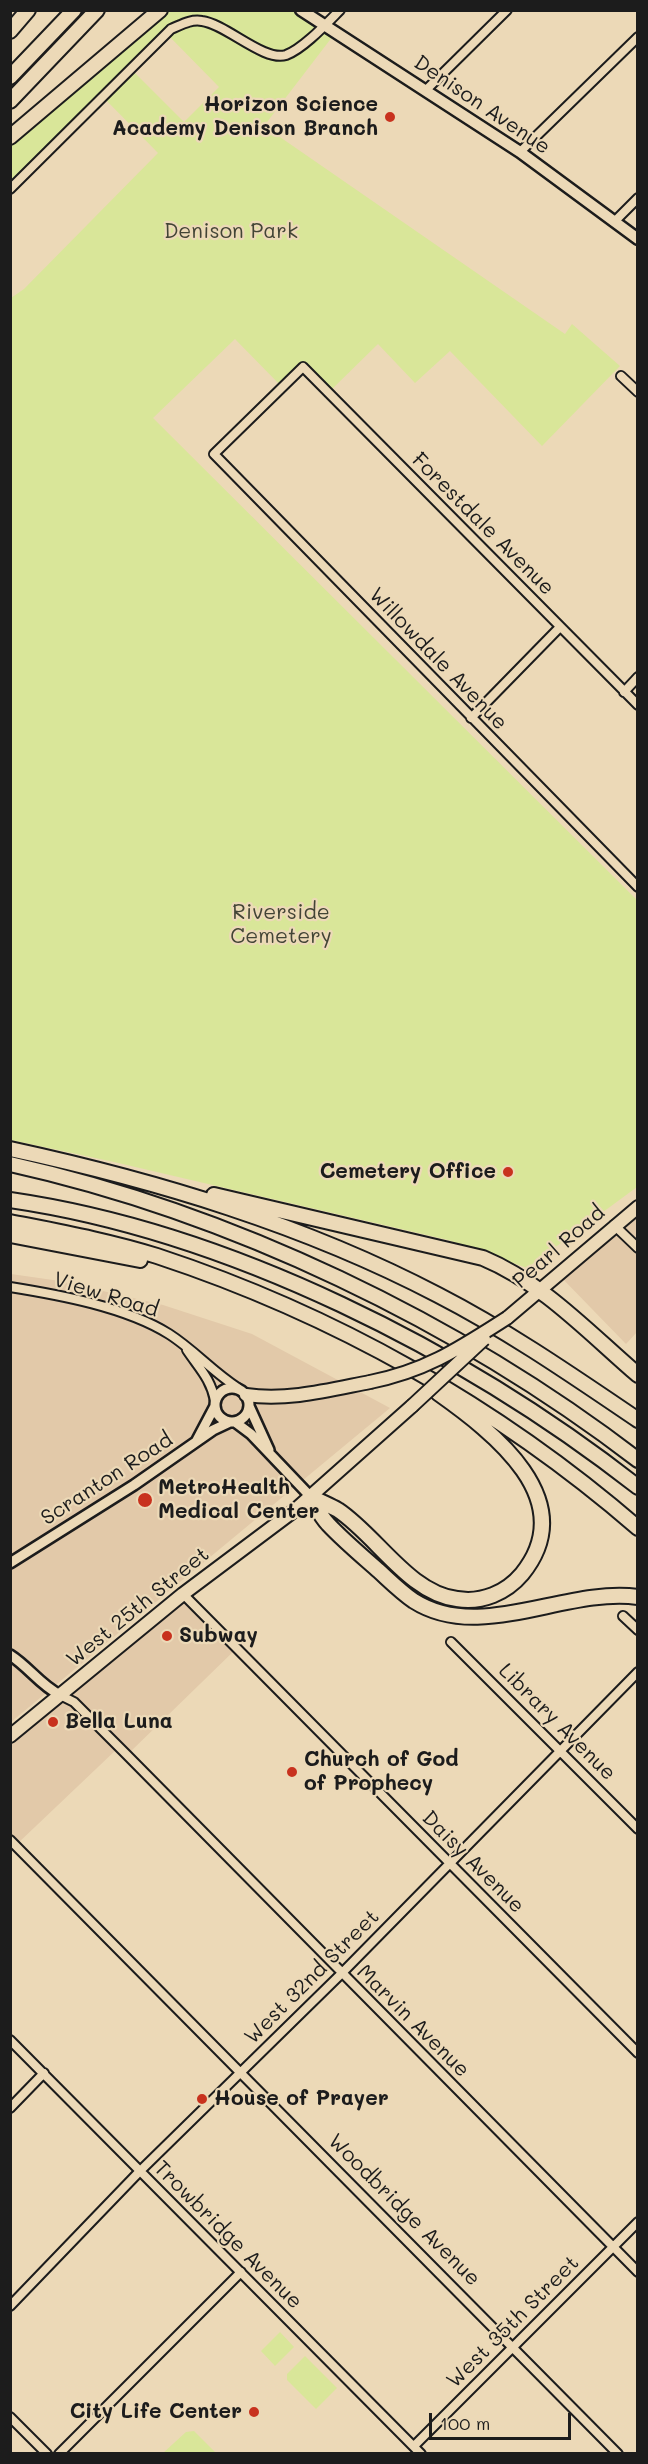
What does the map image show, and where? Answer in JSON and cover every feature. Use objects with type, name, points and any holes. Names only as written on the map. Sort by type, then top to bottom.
[{"type":"highway","points":[[10,31],[28,10]]},
{"type":"highway","points":[[10,77],[74,10]]},
{"type":"highway","points":[[10,101],[97,10]]},
{"type":"highway","points":[[10,137],[160,10]]},
{"type":"highway","points":[[10,1149],[474,1255],[503,1266],[540,1290],[638,1376]]},
{"type":"highway","points":[[10,1164],[97,1187],[196,1220],[288,1256],[358,1288],[431,1325],[498,1365],[567,1409],[638,1460]]},
{"type":"highway","points":[[138,1179],[280,1226],[342,1249],[400,1276],[477,1316],[638,1420]]},
{"type":"highway","points":[[10,1200],[92,1216],[190,1244],[242,1262],[333,1300],[496,1389],[576,1442],[638,1487]]},
{"type":"highway","points":[[10,1222],[117,1245],[158,1257],[325,1323],[393,1357],[466,1401],[549,1458],[638,1528]]},
{"type":"highway","points":[[10,1235],[135,1259],[246,1290]]},
{"type":"highway","points":[[310,1496],[339,1511],[425,1587],[440,1595],[456,1599],[476,1600],[492,1596],[507,1587],[520,1576],[532,1560],[538,1544],[541,1525],[540,1505],[532,1483],[509,1452],[479,1424],[414,1376],[325,1323]]},
{"type":"highway","points":[[310,1496],[327,1523],[399,1589],[414,1601],[442,1613],[475,1618],[587,1598],[611,1596],[638,1598]]},
{"type":"main road","name":"Denison Avenue","points":[[301,10],[520,152],[638,238]]},
{"type":"main road","name":"Pearl Road","points":[[507,1318],[638,1207]]},
{"type":"main road","points":[[244,1396],[266,1398],[309,1394],[400,1376],[425,1367],[507,1318]]},
{"type":"main road","name":"West 25th Street","points":[[10,1736],[183,1593],[293,1511],[507,1318]]},
{"type":"street","points":[[10,189],[171,29],[188,21],[201,20],[260,49],[285,56],[298,48],[340,10]]},
{"type":"street","points":[[426,90],[507,10]]},
{"type":"street","points":[[520,152],[638,37]]},
{"type":"street","points":[[614,222],[638,198]]},
{"type":"street","name":"Willowdale Avenue","points":[[303,367],[214,454],[638,887]]},
{"type":"street","name":"Forestdale Avenue","points":[[303,367],[638,705]]},
{"type":"street","points":[[621,376],[638,392]]},
{"type":"street","points":[[471,718],[560,627]]},
{"type":"street","points":[[624,692],[638,677]]},
{"type":"street","points":[[614,1225],[638,1248]]},
{"type":"street","name":"View Road","points":[[10,1287],[130,1316],[162,1330],[198,1355],[244,1396]]},
{"type":"street","name":"View Road","points":[[186,1348],[212,1385],[215,1404]]},
{"type":"street","points":[[271,1455],[244,1396],[232,1387],[221,1391],[215,1404],[220,1417],[233,1422],[251,1434],[310,1496]]},
{"type":"street","points":[[233,1422],[245,1416],[244,1396]]},
{"type":"street","name":"Scranton Road","points":[[193,1444],[207,1424],[215,1404]]},
{"type":"street","name":"Scranton Road","points":[[10,1563],[134,1485],[193,1444],[233,1422]]},
{"type":"street","name":"Daisy Avenue","points":[[183,1593],[638,2053]]},
{"type":"street","points":[[623,1616],[638,1630]]},
{"type":"street","name":"Library Avenue","points":[[451,1642],[638,1829]]},
{"type":"street","points":[[10,1655],[46,1688],[60,1695]]},
{"type":"street","name":"West 32nd Street","points":[[10,2306],[139,2172],[341,1974],[638,1672]]},
{"type":"street","name":"Marvin Avenue","points":[[60,1695],[74,1702],[638,2272]]},
{"type":"street","name":"Woodbridge Avenue","points":[[10,1840],[242,2071],[618,2454]]},
{"type":"street","name":"Trowbridge Avenue","points":[[10,2040],[421,2454]]},
{"type":"street","points":[[10,2108],[44,2073]]},
{"type":"street","name":"West 35th Street","points":[[414,2446],[638,2222]]},
{"type":"street","points":[[59,2454],[241,2272]]},
{"type":"street","points":[[10,2417],[47,2454]]},
{"type":"shaded area","points":[[637,1207],[637,1332],[626,1344],[558,1274]]},
{"type":"shaded area","name":"MetroHealth Medical Center","points":[[11,1274],[60,1281],[163,1305],[252,1334],[390,1408],[11,1722]]},
{"type":"shaded area","points":[[183,1594],[237,1648],[127,1755],[118,1748],[16,1845],[11,1840],[10,1736]]},
{"type":"green space","name":"Riverside Cemetery","points":[[160,11],[301,11],[336,32],[264,126],[565,334],[572,324],[620,366],[542,446],[450,351],[415,383],[378,344],[328,393],[303,367],[282,387],[235,339],[153,418],[637,900],[637,1187],[527,1268],[448,1240],[11,1140],[11,298],[24,289],[158,153],[103,97],[11,189],[10,137]],"holes":[[[167,34],[219,87],[184,122],[131,69]]]},
{"type":"green space","points":[[280,2332],[294,2347],[275,2366],[261,2351]]},
{"type":"green space","points":[[305,2356],[337,2388],[316,2409],[287,2380],[287,2374]]},
{"type":"green space","points":[[194,2431],[216,2453],[163,2453],[186,2432]]},
{"type":"place","name":"Horizon Science Academy Denison Branch","points":[[390,117]]},
{"type":"place","name":"Cemetery Office","points":[[508,1172]]},
{"type":"place","name":"MetroHealth Medical Center","points":[[145,1500]]},
{"type":"place","name":"Subway","points":[[167,1636]]},
{"type":"place","name":"Bella Luna","points":[[53,1722]]},
{"type":"place","name":"Church of God of Prophecy","points":[[292,1772]]},
{"type":"place","name":"House of Prayer","points":[[202,2099]]},
{"type":"place","name":"City Life Center","points":[[254,2412]]},
{"type":"park label","name":"Denison Park","points":[[231,232]]}]
